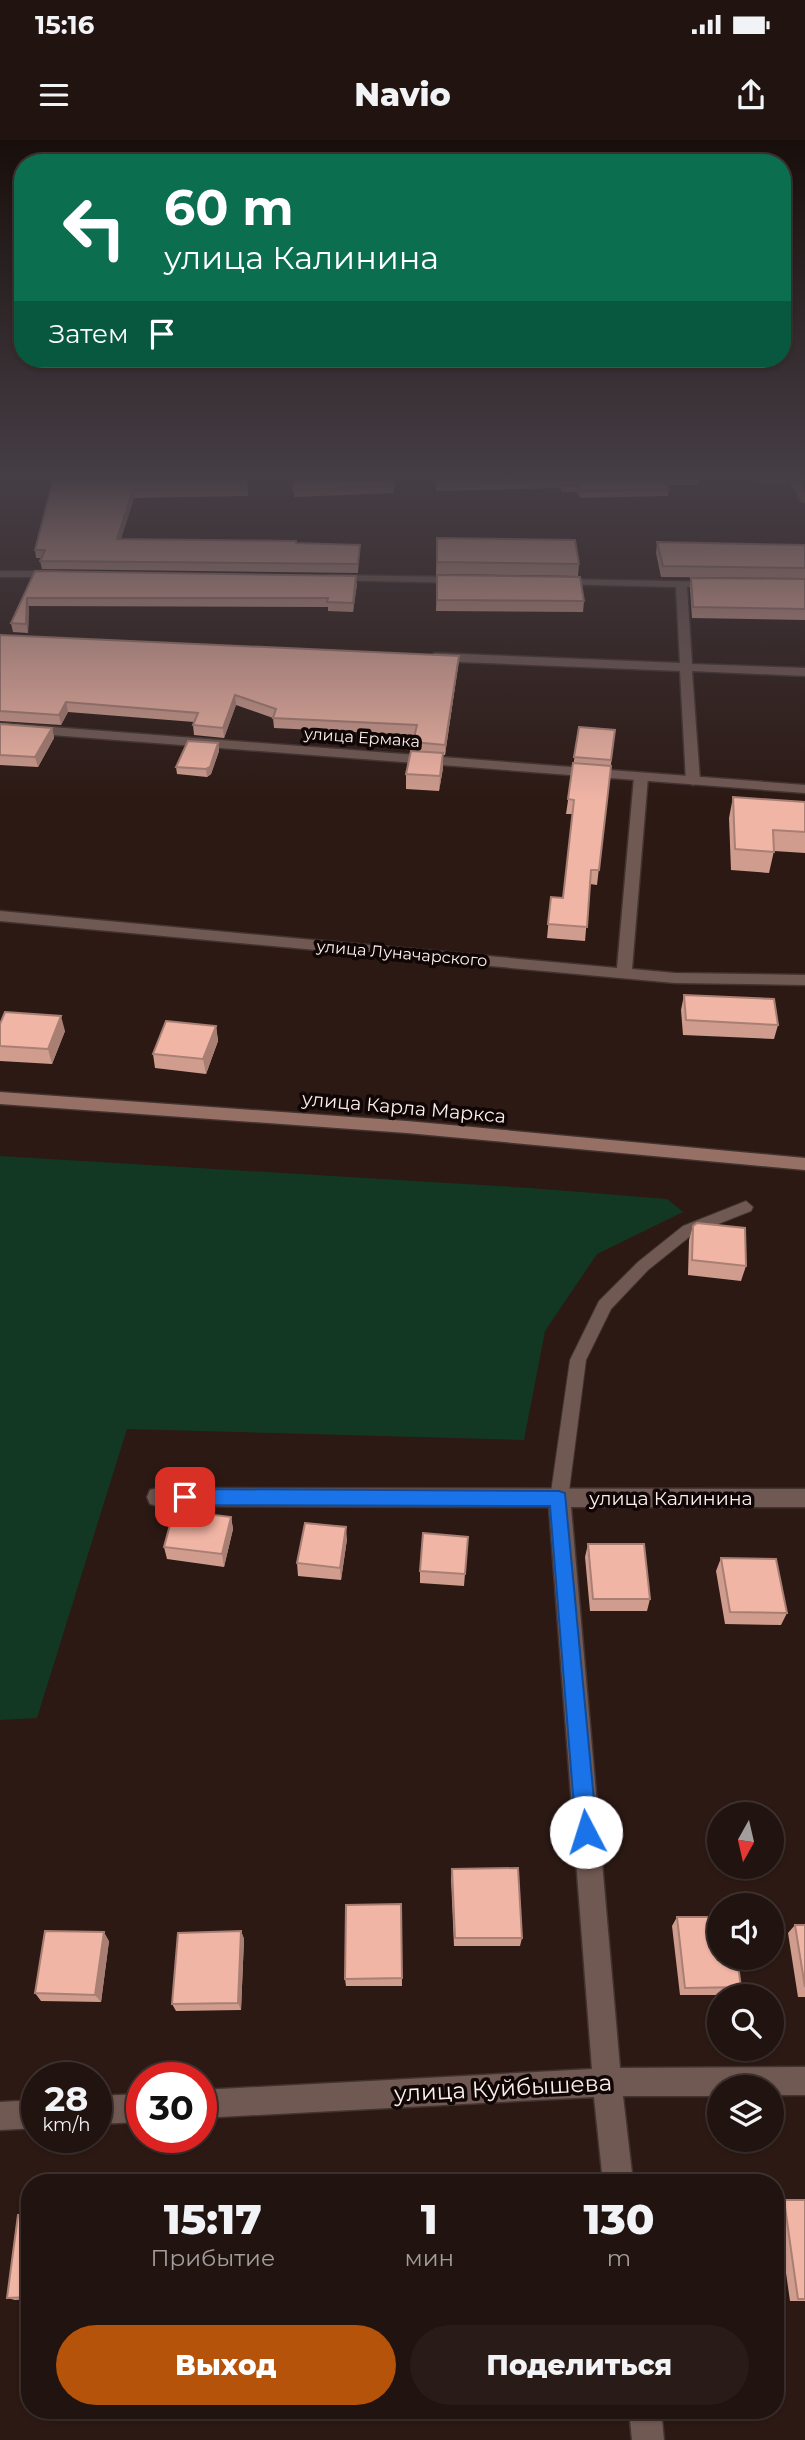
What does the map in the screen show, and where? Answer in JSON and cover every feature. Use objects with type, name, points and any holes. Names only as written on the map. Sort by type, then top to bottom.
[{"type":"main road","name":"улица Карла Маркса","points":[[0,1098],[407,1127],[805,1164]]},
{"type":"street","points":[[681,587],[693,781]]},
{"type":"street","points":[[426,657],[805,672]]},
{"type":"street","name":"улица Ермака","points":[[0,727],[805,789]]},
{"type":"street","points":[[624,973],[641,777]]},
{"type":"street","name":"улица Луначарского","points":[[0,916],[675,978],[805,980]]},
{"type":"street","name":"улица Калинина","points":[[158,1497],[805,1498]]},
{"type":"street","points":[[559,1499],[607,2082],[617,2174]]},
{"type":"street","name":"улица Куйбышева","points":[[217,2103],[607,2082],[805,2081]]},
{"type":"street","points":[[0,2116],[21,2114]]},
{"type":"street","points":[[646,2419],[648,2440]]},
{"type":"lane","points":[[559,1499],[578,1360],[605,1305],[643,1266],[688,1230],[746,1207]]},
{"type":"green space","points":[[0,1156],[530,1188],[667,1199],[683,1212],[597,1254],[545,1331],[524,1440],[127,1429],[37,1718],[0,1720]]},
{"type":"building","points":[[27,587],[355,587],[353,603],[327,602],[328,598],[27,598],[26,624],[11,623]]},
{"type":"building","points":[[437,587],[582,587],[584,601],[437,600]]},
{"type":"building","points":[[692,587],[805,587],[805,609],[693,607]]},
{"type":"building","points":[[0,635],[459,656],[445,745],[413,742],[417,725],[273,718],[276,709],[235,695],[223,728],[193,725],[198,713],[66,702],[59,715],[0,711]]},
{"type":"building","points":[[0,724],[52,728],[35,757],[0,755]]},
{"type":"building","points":[[579,727],[615,730],[611,760],[574,757]]},
{"type":"building","points":[[188,741],[218,743],[210,767],[176,767]]},
{"type":"building","points":[[411,751],[443,753],[440,776],[406,774]]},
{"type":"building","points":[[573,763],[611,766],[599,870],[591,870],[587,927],[548,924],[551,897],[563,898],[574,800],[568,799]]},
{"type":"building","points":[[733,797],[805,802],[805,832],[773,830],[774,852],[735,849]]},
{"type":"building","points":[[684,995],[774,999],[778,1025],[686,1020]]},
{"type":"building","points":[[5,1012],[61,1016],[48,1049],[0,1046],[0,1024]]},
{"type":"building","points":[[166,1021],[216,1026],[203,1059],[153,1054]]},
{"type":"building","points":[[697,1223],[745,1228],[746,1266],[692,1260],[693,1226]]},
{"type":"building","points":[[174,1510],[231,1517],[222,1554],[164,1547]]},
{"type":"building","points":[[305,1523],[346,1527],[340,1568],[297,1563]]},
{"type":"building","points":[[423,1533],[468,1537],[465,1574],[420,1571]]},
{"type":"building","points":[[588,1544],[644,1544],[650,1599],[593,1599]]},
{"type":"building","points":[[721,1558],[776,1559],[787,1613],[730,1612]]},
{"type":"building","points":[[518,1868],[522,1938],[455,1938],[452,1869]]},
{"type":"building","points":[[401,1904],[402,1978],[345,1979],[346,1905]]},
{"type":"building","points":[[677,1917],[707,1917],[707,1970],[739,1970],[741,1984],[707,1984],[707,1988],[685,1988]]},
{"type":"building","points":[[795,1925],[805,1925],[805,1987]]},
{"type":"building","points":[[45,1931],[104,1932],[95,1995],[35,1993]]},
{"type":"building","points":[[241,1931],[238,2003],[172,2004],[178,1933]]},
{"type":"building","points":[[784,2200],[805,2200],[805,2299],[798,2299]]},
{"type":"building","points":[[18,2215],[21,2215],[21,2297],[7,2298]]},
{"type":"route","points":[[185,1497],[559,1499],[586,1832]]}]
